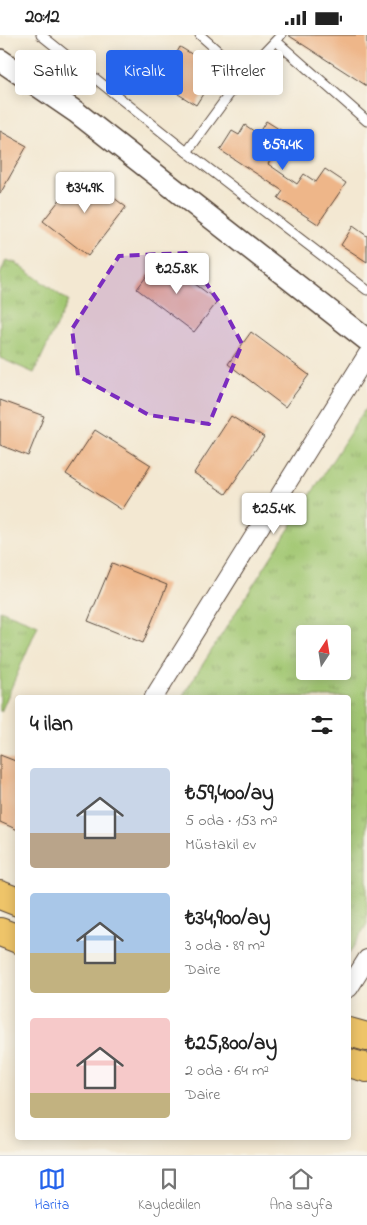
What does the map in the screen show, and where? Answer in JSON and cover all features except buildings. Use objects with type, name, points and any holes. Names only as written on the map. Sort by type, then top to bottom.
[{"type":"main road","points":[[0,895],[15,902]]},
{"type":"main road","points":[[0,932],[15,938]]},
{"type":"main road","points":[[351,1033],[367,1037]]},
{"type":"main road","points":[[351,1064],[367,1068]]},
{"type":"street","points":[[0,60],[76,112],[367,340]]},
{"type":"street","points":[[155,695],[367,355]]},
{"type":"street","points":[[351,985],[367,959]]},
{"type":"lane","points":[[40,35],[367,290]]},
{"type":"lane","points":[[200,35],[216,50]]},
{"type":"lane","points":[[267,50],[278,38],[367,121]]},
{"type":"lane","points":[[187,151],[229,95]]},
{"type":"highlighted area","points":[[186,253],[223,308],[242,344],[209,424],[149,415],[78,376],[72,329],[119,256]]},
{"type":"green space","points":[[6,260],[16,263],[68,301],[34,373],[0,358],[0,275]]},
{"type":"green space","points":[[367,406],[367,924],[351,951],[351,695],[183,695]]},
{"type":"green space","points":[[0,610],[38,625],[1,712],[0,711]]}]
